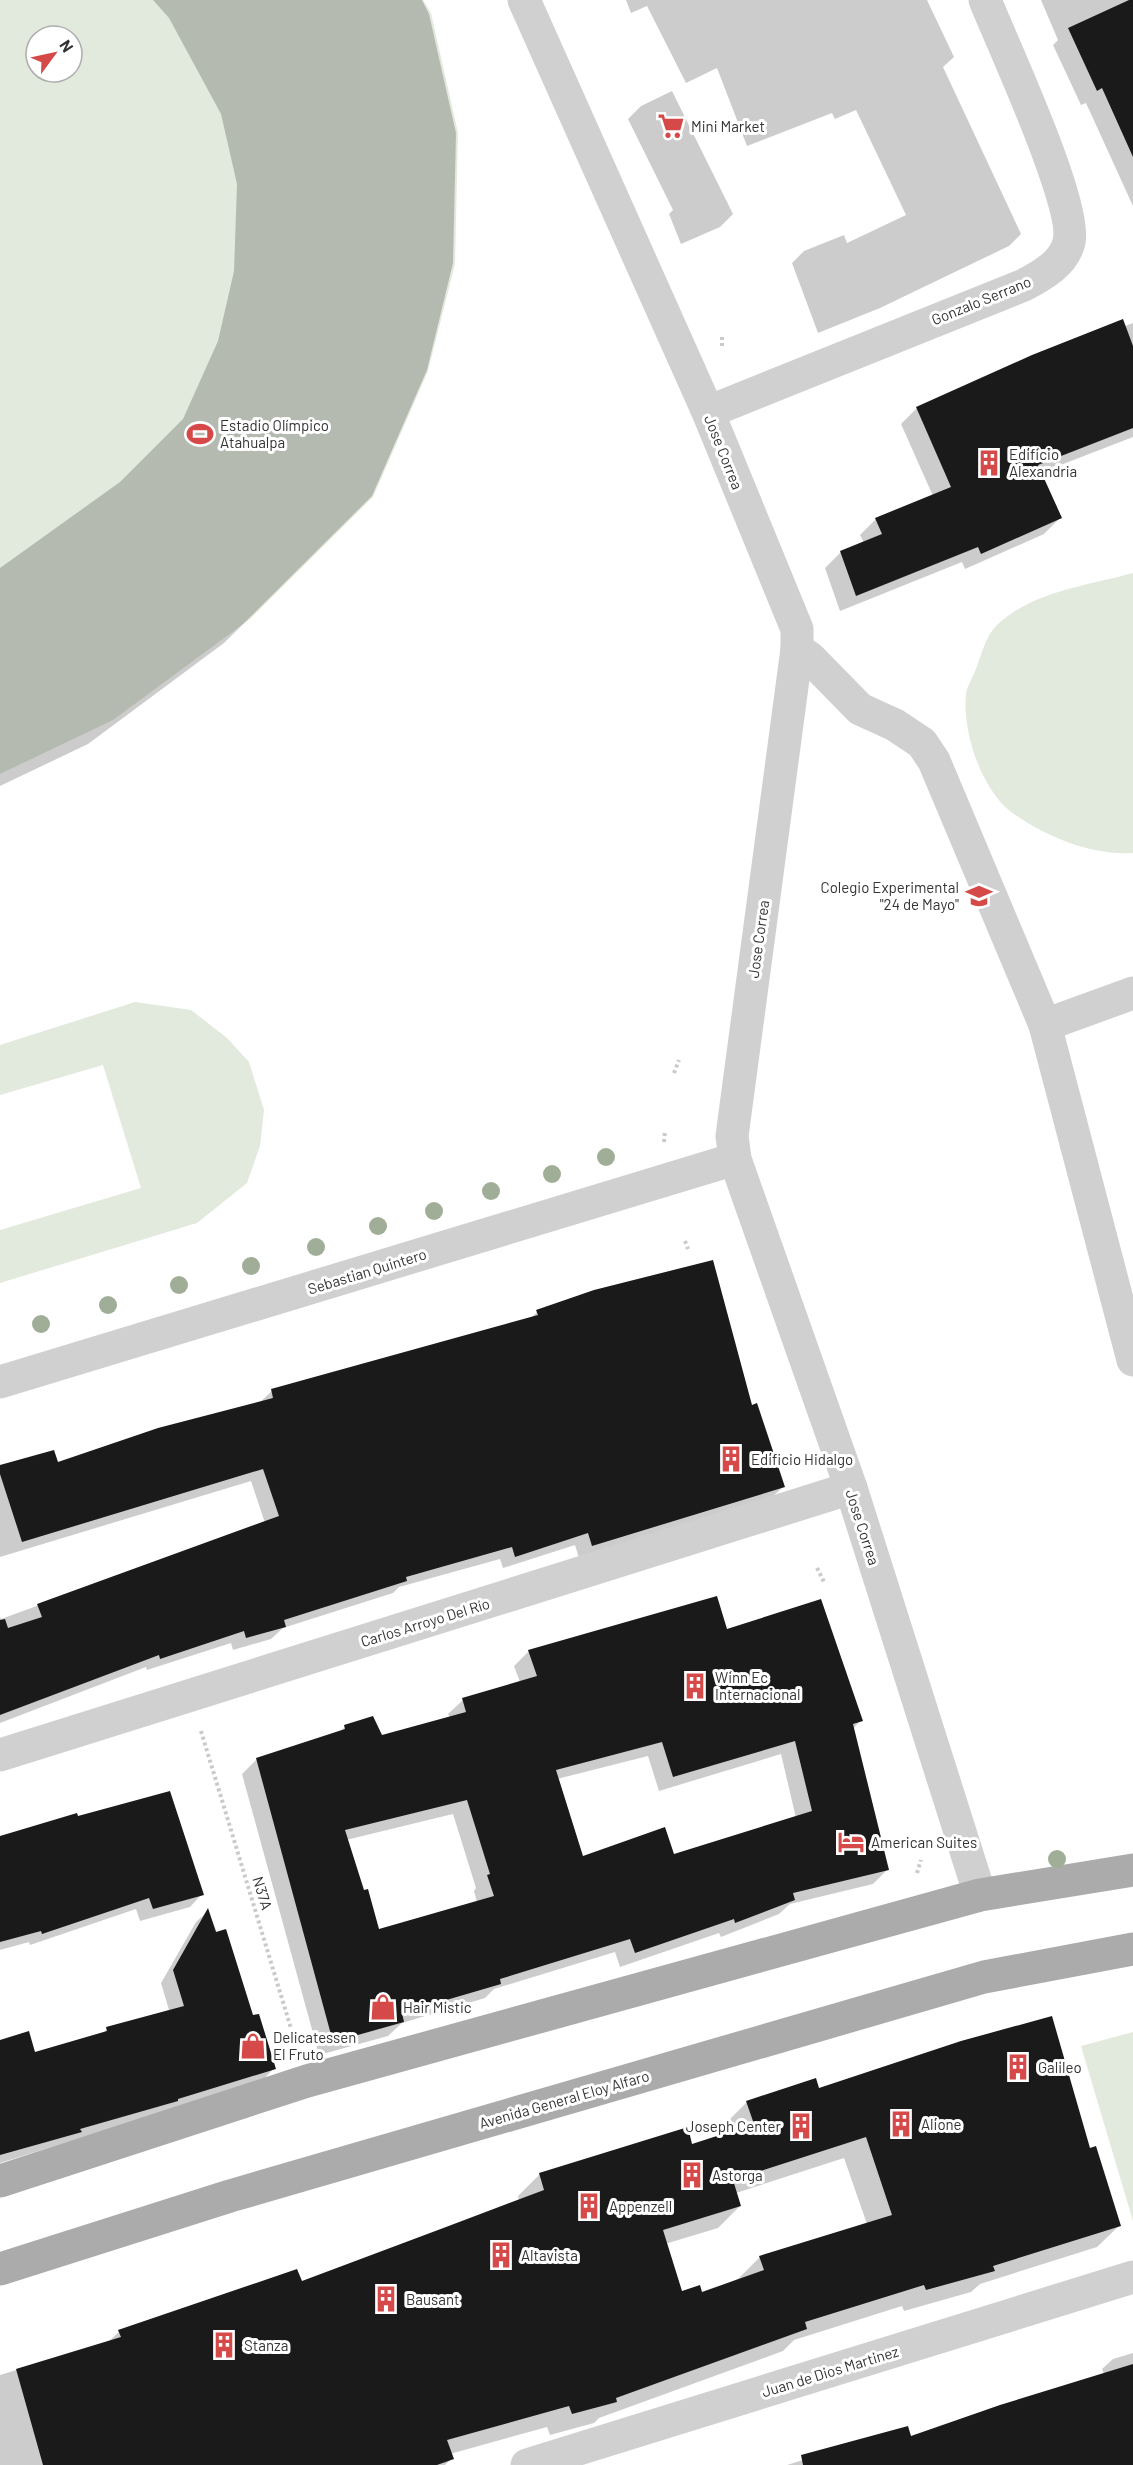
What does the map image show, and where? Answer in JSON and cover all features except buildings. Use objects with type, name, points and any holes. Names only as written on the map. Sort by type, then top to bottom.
[{"type":"main road","points":[[0,2181],[307,2081],[980,1895],[1133,1869]]},
{"type":"main road","name":"Avenida General Eloy Alfaro","points":[[0,2269],[230,2196],[984,1977],[1133,1949]]},
{"type":"street","name":"Jose Correa","points":[[524,0],[708,412],[797,629],[797,649],[732,1136],[735,1160],[851,1488],[980,1895]]},
{"type":"street","name":"Gonzalo Serrano","points":[[708,412],[1024,285],[1064,256],[1070,237],[1063,192],[985,0]]},
{"type":"street","points":[[797,649],[810,658],[860,708],[895,725],[922,743],[934,761],[1045,1025],[1133,1360]]},
{"type":"street","points":[[1045,1025],[1133,993]]},
{"type":"street","name":"Sebastian Quintero","points":[[0,1382],[735,1160]]},
{"type":"street","name":"Carlos Arroyo Del Río","points":[[0,1755],[851,1488]]},
{"type":"street","name":"Juan de Dios Martinez","points":[[527,2465],[1133,2277]]},
{"type":"path","points":[[674,1073],[680,1060]]},
{"type":"path","points":[[686,1241],[688,1249]]},
{"type":"path","points":[[817,1568],[824,1582]]},
{"type":"path","name":"N37A","points":[[200,1727],[298,2055]]},
{"type":"shaded area","name":"Estadio Olímpico Atahualpa","points":[[0,0],[423,0],[431,13],[458,133],[455,264],[428,371],[373,497],[250,619],[113,720],[0,774]]},
{"type":"shaded area","points":[[1133,573],[1133,853],[1117,853],[1085,848],[1037,829],[1010,811],[1000,801],[982,774],[976,758],[967,725],[966,694],[990,634],[1012,613],[1027,604],[1062,591]]},
{"type":"shaded area","points":[[135,1002],[191,1010],[227,1038],[249,1062],[264,1110],[260,1146],[247,1183],[197,1223],[0,1283],[0,1230],[141,1188],[103,1065],[0,1095],[0,1045]]},
{"type":"shaded area","points":[[1133,2032],[1133,2221],[1081,2046]]},
{"type":"place","name":"Mini Market","points":[[671,126]]},
{"type":"place","name":"Estadio Olímpico Atahualpa","points":[[200,434]]},
{"type":"place","name":"Edificio Alexandria","points":[[989,463]]},
{"type":"place","name":"Colegio Experimental \"24 de Mayo\"","points":[[979,896]]},
{"type":"place","name":"Edificio Hidalgo","points":[[731,1459]]},
{"type":"place","name":"Winn Ec Internacional","points":[[695,1686]]},
{"type":"place","name":"American Suites","points":[[851,1842]]},
{"type":"place","name":"Hair Mistic","points":[[383,2007]]},
{"type":"place","name":"Delicatessen El Fruto","points":[[253,2046]]},
{"type":"place","name":"Galileo","points":[[1018,2067]]},
{"type":"place","name":"Alione","points":[[901,2124]]},
{"type":"place","name":"Joseph Center","points":[[801,2126]]},
{"type":"place","name":"Astorga","points":[[692,2175]]},
{"type":"place","name":"Appenzell","points":[[589,2206]]},
{"type":"place","name":"Altavista","points":[[501,2255]]},
{"type":"place","name":"Bausant","points":[[386,2299]]},
{"type":"place","name":"Stanza","points":[[224,2345]]}]
